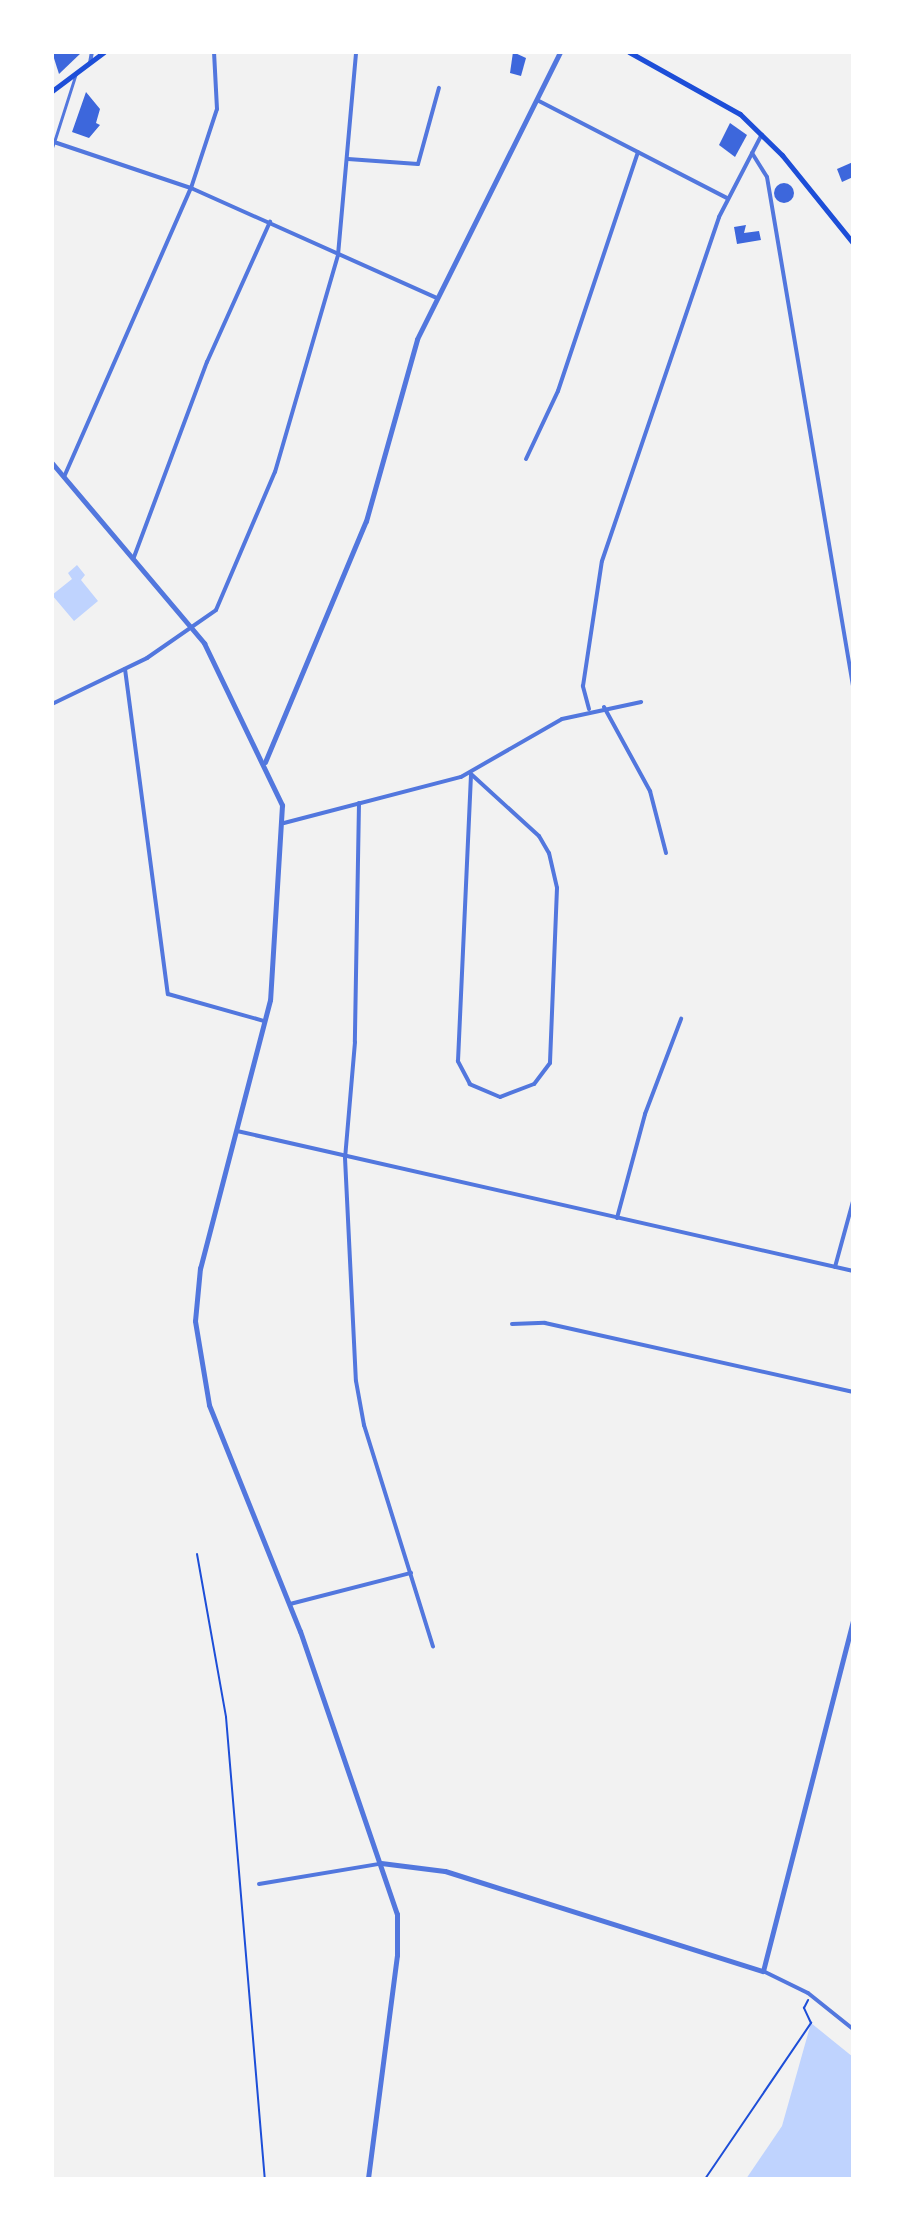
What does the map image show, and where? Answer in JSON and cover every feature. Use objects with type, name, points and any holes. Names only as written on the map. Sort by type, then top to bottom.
[{"type":"main road","points":[[52,91],[104,52]]},
{"type":"main road","points":[[629,52],[729,106],[762,134],[853,243]]},
{"type":"street","points":[[90,63],[92,52]]},
{"type":"street","points":[[64,477],[191,188],[217,109],[214,52]]},
{"type":"street","points":[[52,704],[125,669],[194,629],[216,610],[275,472],[338,253],[356,52]]},
{"type":"street","points":[[264,763],[366,521],[417,339],[558,55]]},
{"type":"street","points":[[76,73],[53,145],[191,188],[437,298]]},
{"type":"street","points":[[348,159],[418,164],[439,88]]},
{"type":"street","points":[[537,100],[727,198]]},
{"type":"street","points":[[589,709],[583,686],[598,578],[727,198],[762,134]]},
{"type":"street","points":[[526,459],[558,391],[638,152]]},
{"type":"street","points":[[752,153],[767,177],[853,686]]},
{"type":"street","points":[[134,557],[207,362],[270,222]]},
{"type":"street","points":[[52,463],[194,629],[280,797],[284,823],[266,1021],[200,1268],[195,1321],[209,1405],[290,1604],[381,1863],[398,1939],[368,2179]]},
{"type":"street","points":[[125,669],[168,994],[266,1021]]},
{"type":"street","points":[[284,823],[471,774],[548,726],[589,709],[641,702]]},
{"type":"street","points":[[604,707],[650,791],[666,853]]},
{"type":"street","points":[[471,774],[539,836],[549,853],[557,888],[550,1063],[534,1084],[500,1097],[470,1084],[458,1061],[471,774]]},
{"type":"street","points":[[359,803],[355,1042],[345,1158],[359,1404],[433,1646]]},
{"type":"street","points":[[617,1219],[645,1114],[681,1019]]},
{"type":"street","points":[[237,1131],[853,1271]]},
{"type":"street","points":[[835,1267],[853,1201]]},
{"type":"street","points":[[512,1324],[545,1323],[853,1392]]},
{"type":"street","points":[[290,1604],[411,1573]]},
{"type":"street","points":[[763,1971],[853,1621]]},
{"type":"street","points":[[259,1884],[381,1863],[445,1871],[763,1971],[811,1995],[853,2029]]},
{"type":"path","points":[[197,1554],[226,1717],[265,2179]]},
{"type":"path","points":[[705,2179],[811,2023],[804,2008],[811,1995]]},
{"type":"water","points":[[77,565],[85,575],[81,580],[98,601],[74,621],[52,595],[72,579],[68,573]]},
{"type":"water","points":[[811,2023],[853,2057],[853,2179],[746,2179],[782,2126]]},
{"type":"building","points":[[52,52],[82,52],[59,74]]},
{"type":"building","points":[[513,52],[526,58],[521,76],[510,73]]},
{"type":"building","points":[[86,92],[100,109],[96,123],[100,125],[89,138],[72,132]]},
{"type":"building","points":[[730,123],[747,135],[735,157],[719,145]]},
{"type":"building","points":[[853,162],[853,177],[842,182],[837,169]]},
{"type":"building","points":[[784,183],[791,186],[794,193],[791,200],[784,203],[777,200],[774,193],[777,186]]},
{"type":"building","points":[[746,225],[744,233],[759,231],[761,240],[737,244],[734,227]]}]
